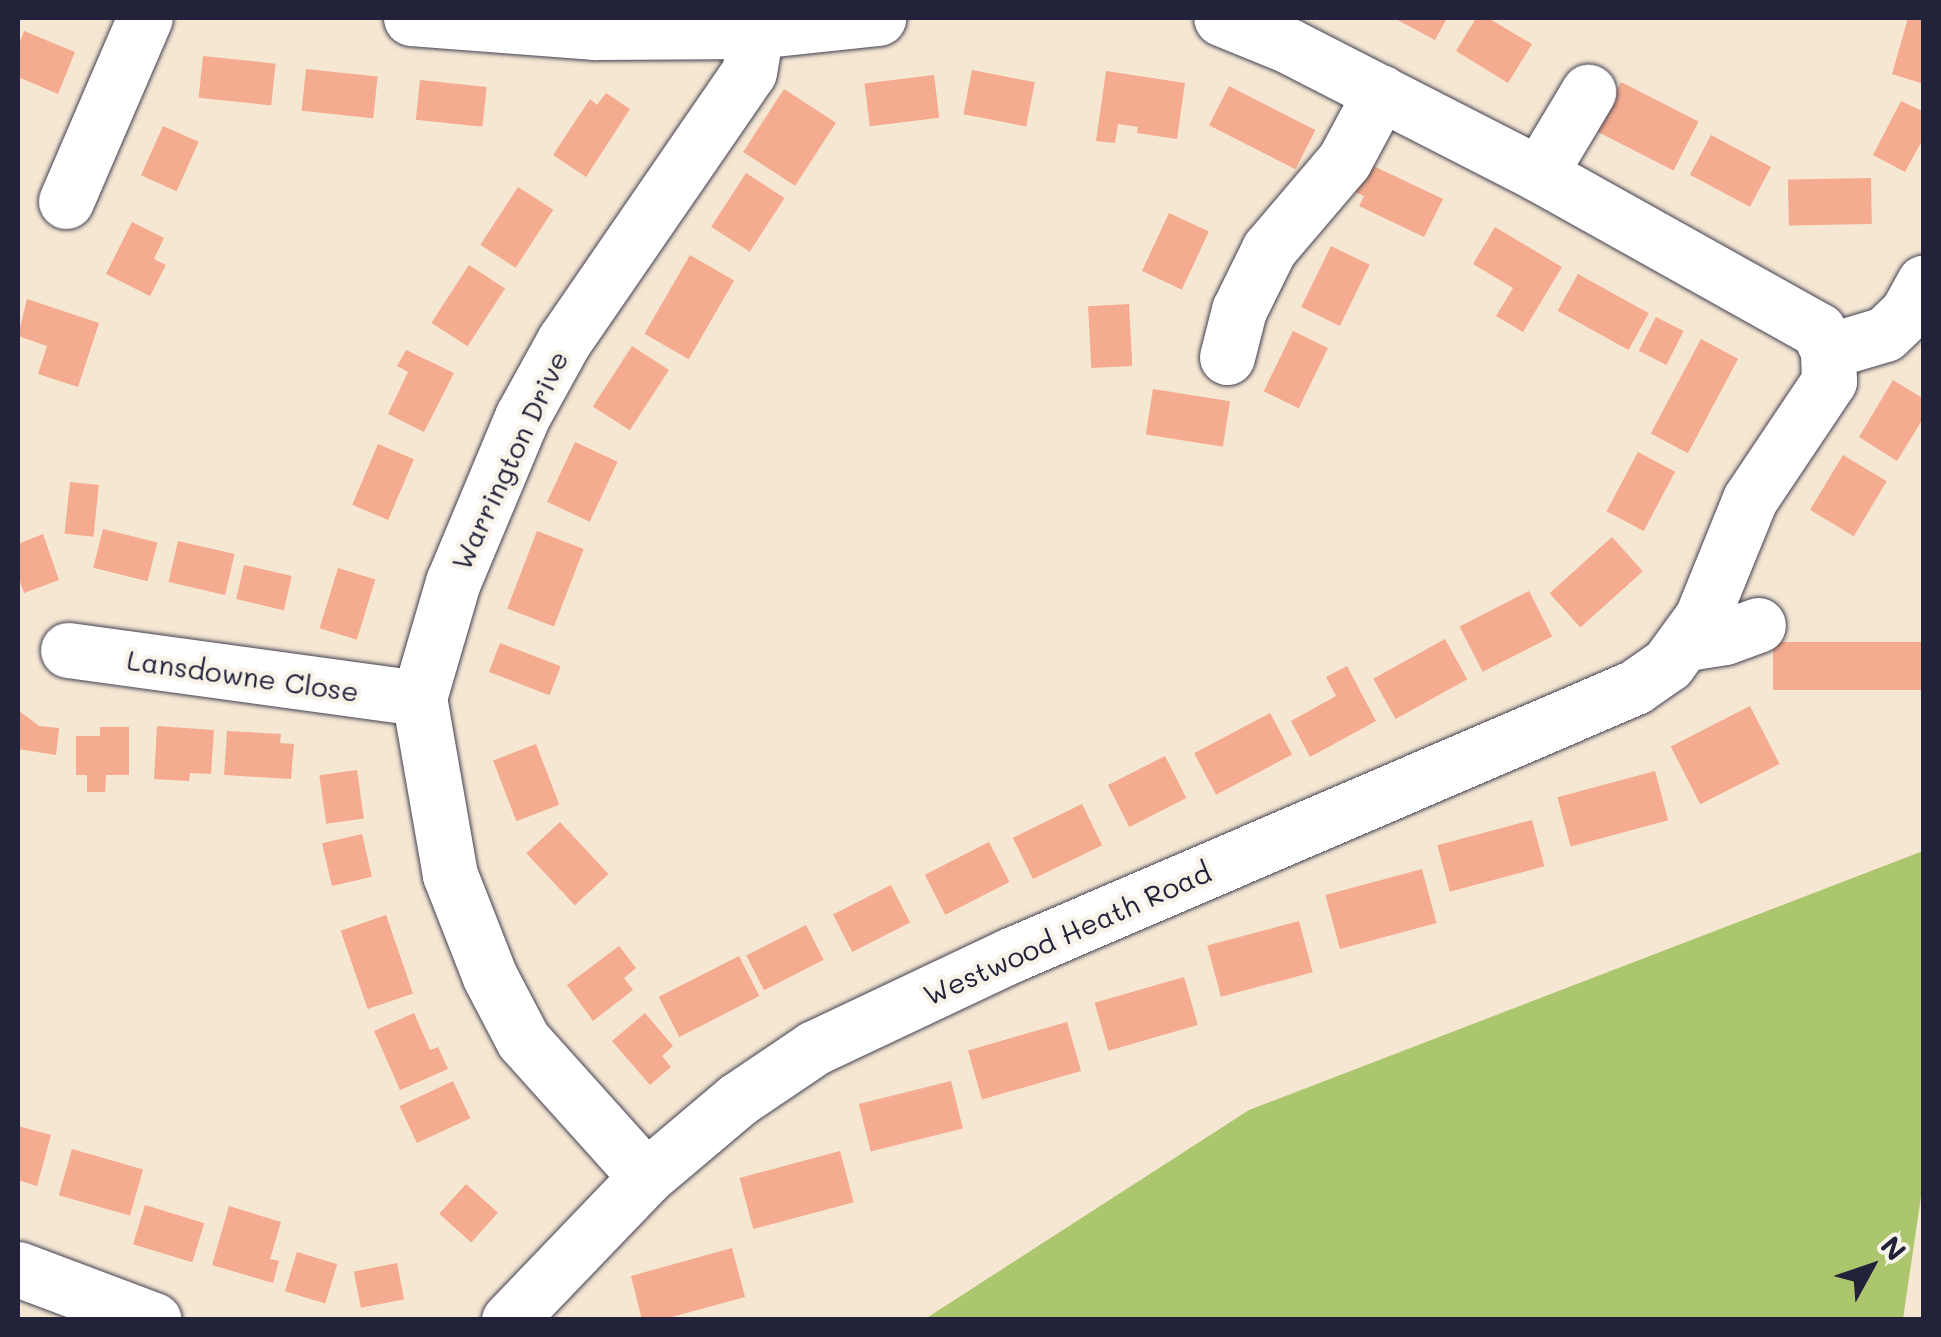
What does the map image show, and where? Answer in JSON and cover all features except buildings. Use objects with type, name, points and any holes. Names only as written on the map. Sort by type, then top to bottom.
[{"type":"street","points":[[66,202],[145,18]]},
{"type":"street","points":[[411,18],[596,32],[756,31],[878,18]]},
{"type":"street","points":[[1222,18],[1296,31],[1381,92],[1539,174],[1818,330],[1828,351],[1829,381],[1750,499],[1702,617],[1687,643]]},
{"type":"street","name":"Warrington Drive","points":[[646,1177],[523,1040],[490,976],[450,876],[430,780],[420,698],[453,582],[522,417],[564,340],[750,72],[756,31]]},
{"type":"street","points":[[1227,357],[1238,310],[1268,248],[1333,176],[1381,92]]},
{"type":"street","points":[[1539,174],[1588,92]]},
{"type":"street","points":[[1828,351],[1884,334],[1908,312],[1924,282]]},
{"type":"street","points":[[1687,643],[1725,637],[1758,625]]},
{"type":"street","name":"Westwood Heath Road","points":[[509,1320],[646,1177],[737,1100],[814,1048],[1011,955],[1636,687],[1687,643]]},
{"type":"street","name":"Lansdowne Close","points":[[68,650],[420,698]]},
{"type":"street","points":[[18,1269],[154,1320]]},
{"type":"green space","points":[[1923,851],[1924,1176],[1903,1319],[925,1319],[1249,1110]]}]
